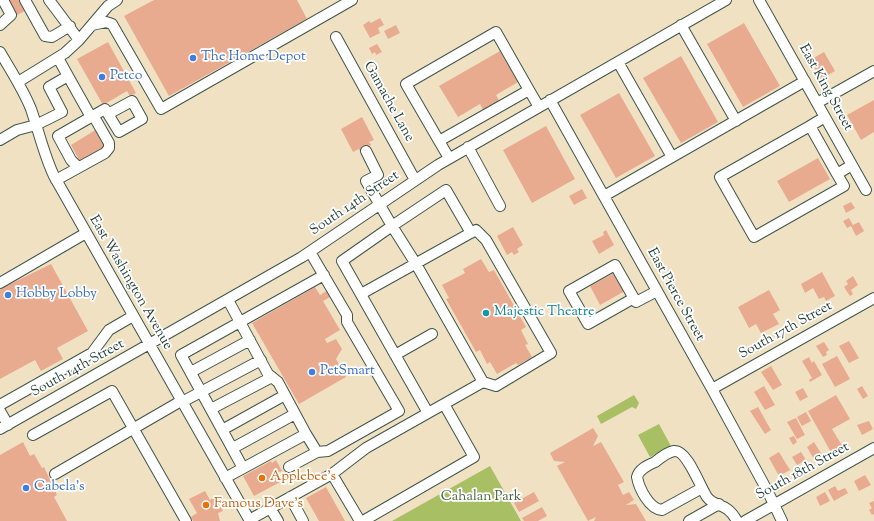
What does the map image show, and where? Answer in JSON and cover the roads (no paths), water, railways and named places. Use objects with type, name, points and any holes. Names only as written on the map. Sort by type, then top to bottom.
[{"type":"street","points":[[0,25],[12,15],[3,0]]},
{"type":"street","points":[[25,0],[44,36],[52,37],[70,26]]},
{"type":"street","points":[[49,0],[79,40]]},
{"type":"street","points":[[18,82],[58,58],[79,40],[92,25],[106,3],[117,0]]},
{"type":"street","points":[[92,25],[106,22],[112,24],[161,109],[352,0]]},
{"type":"street","name":"South 14th Street","points":[[4,427],[150,345],[310,252],[449,158],[726,0]]},
{"type":"street","name":"East King Street","points":[[759,0],[866,190]]},
{"type":"street","points":[[681,26],[736,121]]},
{"type":"street","points":[[449,158],[406,84],[489,36],[496,32],[538,107]]},
{"type":"street","name":"Gamache Lane","points":[[336,37],[415,180]]},
{"type":"street","name":"East Washington Avenue","points":[[0,52],[18,82],[36,125],[46,158],[56,180],[225,478],[246,520]]},
{"type":"street","points":[[56,180],[105,153],[109,148],[109,143],[58,58]]},
{"type":"street","points":[[618,62],[672,157]]},
{"type":"street","points":[[817,103],[874,70]]},
{"type":"street","points":[[68,76],[49,87],[71,128]]},
{"type":"street","points":[[604,196],[805,81]]},
{"type":"street","points":[[439,141],[529,90]]},
{"type":"street","name":"East Pierce Street","points":[[550,100],[712,389],[768,492],[782,521]]},
{"type":"street","points":[[78,167],[71,160],[58,136],[105,109],[108,114]]},
{"type":"street","points":[[0,140],[17,130],[36,125],[62,112]]},
{"type":"street","points":[[810,126],[844,186],[754,237],[720,177],[825,117]]},
{"type":"street","points":[[468,147],[500,206]]},
{"type":"street","points":[[361,294],[416,264],[476,230],[486,240],[551,353],[496,386],[483,382],[416,264],[378,205],[366,181],[378,175],[366,151]]},
{"type":"street","points":[[837,174],[852,165]]},
{"type":"street","points":[[428,413],[342,261],[446,190],[471,233]]},
{"type":"street","points":[[0,283],[86,233]]},
{"type":"street","points":[[289,467],[317,452],[328,451],[399,411],[347,322],[347,315],[310,252]]},
{"type":"street","points":[[634,298],[588,324],[569,291],[615,265],[634,298],[636,302],[657,291]]},
{"type":"street","points":[[243,468],[181,355],[324,275]]},
{"type":"street","name":"South 17th Street","points":[[712,389],[874,298]]},
{"type":"street","points":[[228,300],[261,360],[272,377],[278,382],[317,452]]},
{"type":"street","points":[[0,405],[92,353],[109,330],[133,316]]},
{"type":"street","points":[[395,354],[432,334]]},
{"type":"street","points":[[190,372],[250,340]]},
{"type":"street","points":[[55,474],[134,428],[261,360]]},
{"type":"street","points":[[211,409],[272,377]]},
{"type":"street","points":[[246,520],[332,474],[366,448],[483,382]]},
{"type":"street","points":[[33,435],[112,391],[186,521]]},
{"type":"street","points":[[222,430],[285,395]]},
{"type":"street","points":[[332,474],[361,521],[371,518],[474,457],[444,404]]},
{"type":"street","points":[[0,411],[4,427]]},
{"type":"street","points":[[232,448],[295,414]]},
{"type":"street","points":[[225,478],[306,434]]},
{"type":"street","points":[[702,488],[662,510],[657,510],[652,507],[636,477],[642,469],[675,451],[680,452],[684,456],[702,488],[707,498],[732,513],[737,521]]},
{"type":"street","name":"South 18th Street","points":[[745,521],[873,452]]},
{"type":"street","points":[[290,497],[303,521]]},
{"type":"street","points":[[689,521],[719,504]]},
{"type":"street","points":[[270,508],[278,521]]},
{"type":"place","name":"The Home Depot","points":[[193,58]]},
{"type":"place","name":"Petco","points":[[102,77]]},
{"type":"place","name":"Hobby Lobby","points":[[8,295]]},
{"type":"place","name":"Majestic Theatre","points":[[486,313]]},
{"type":"place","name":"PetSmart","points":[[312,372]]},
{"type":"place","name":"Applebee's","points":[[262,478]]},
{"type":"place","name":"Cabela's","points":[[26,488]]},
{"type":"place","name":"Famous Dave's","points":[[206,505]]},
{"type":"park label","name":"Cahalan Park","points":[[481,498]]}]
